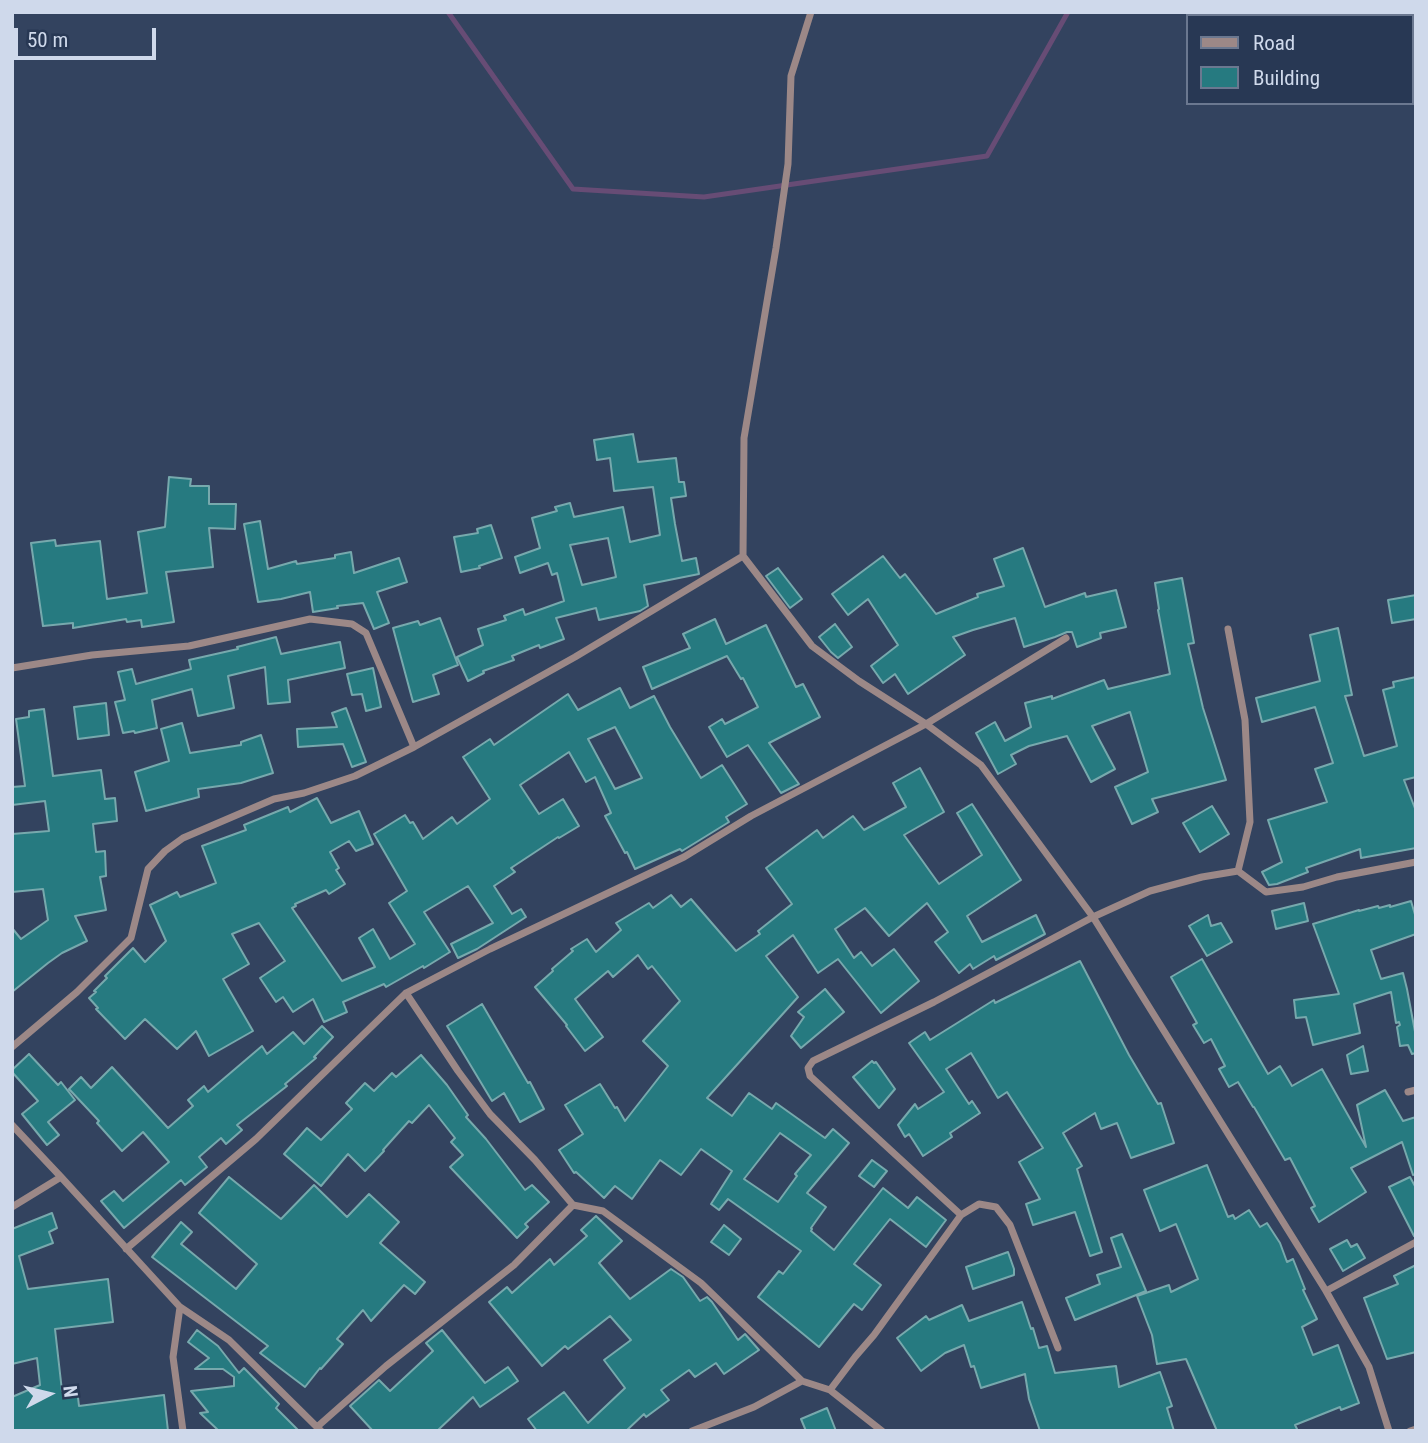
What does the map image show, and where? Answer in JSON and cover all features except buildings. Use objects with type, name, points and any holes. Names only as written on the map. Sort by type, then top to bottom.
[{"type":"street","points":[[811,12],[792,76],[788,164],[744,438],[743,556],[812,646],[981,765],[1093,917],[1326,1291],[1369,1367],[1389,1431]]},
{"type":"street","points":[[12,1047],[77,992],[131,938],[148,869],[165,851],[183,838],[274,799],[304,793],[355,776],[414,747],[575,657],[743,556]]},
{"type":"street","points":[[12,668],[92,655],[189,646],[310,619],[352,624],[366,633],[414,747]]},
{"type":"street","points":[[1228,629],[1245,720],[1249,797],[1250,822],[1238,871]]},
{"type":"street","points":[[127,1249],[256,1139],[405,993],[489,949],[684,857],[751,816],[926,724],[1066,638]]},
{"type":"street","points":[[961,1215],[810,1076],[808,1068],[813,1060],[934,1002],[1093,917],[1150,891],[1202,877],[1238,871],[1266,892],[1303,887],[1338,877],[1416,862]]},
{"type":"street","points":[[405,993],[489,1114],[535,1160],[573,1205],[603,1211],[701,1283],[802,1381],[830,1390],[882,1431]]},
{"type":"street","points":[[12,1125],[180,1307],[229,1340],[319,1429],[386,1366],[514,1265],[573,1205]]},
{"type":"street","points":[[12,1207],[61,1177]]},
{"type":"street","points":[[830,1390],[874,1335],[961,1215],[979,1204],[996,1207],[1010,1226],[1058,1348]]},
{"type":"street","points":[[1326,1291],[1416,1242]]},
{"type":"street","points":[[180,1307],[173,1357],[183,1431]]},
{"type":"street","points":[[692,1431],[754,1407],[802,1381]]},
{"type":"street","points":[[1410,1431],[1416,1429]]},
{"type":"waterway","points":[[448,12],[573,189],[704,197],[987,156],[1068,12]]}]
